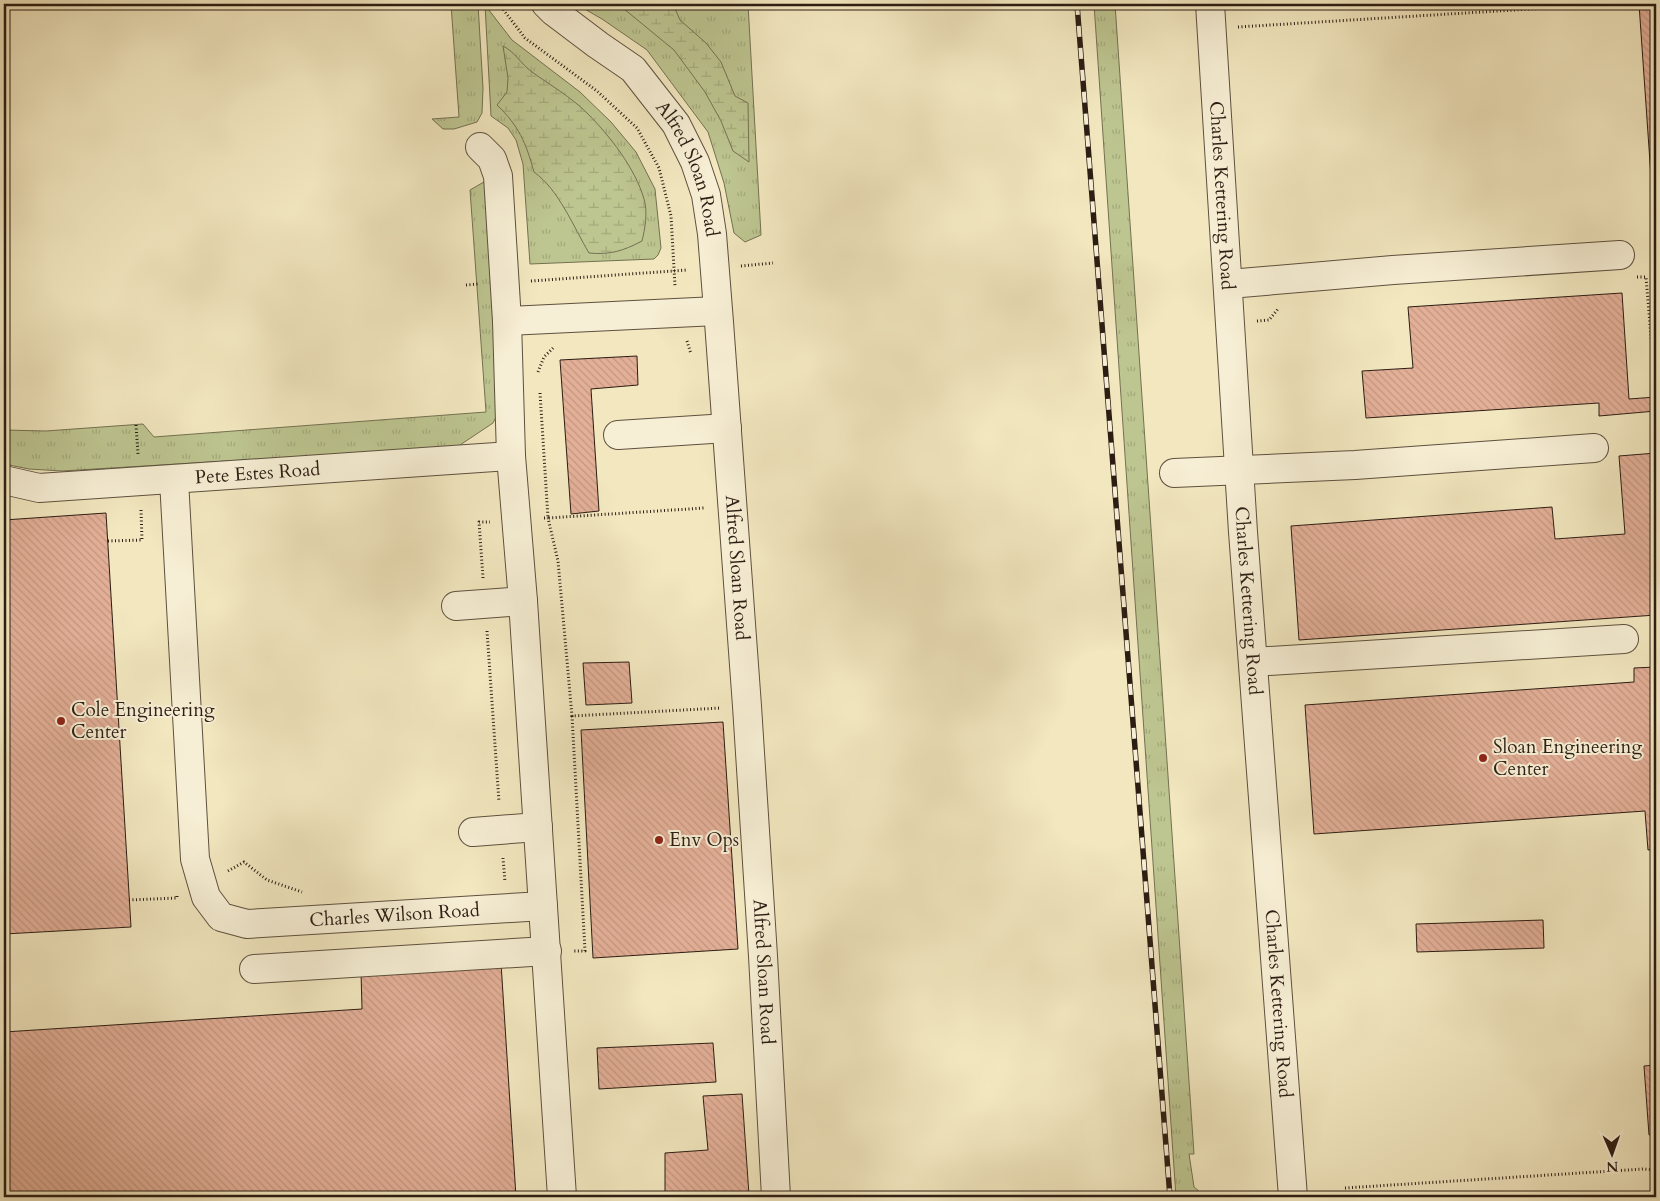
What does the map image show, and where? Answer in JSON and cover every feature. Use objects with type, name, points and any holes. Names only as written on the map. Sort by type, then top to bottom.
[{"type":"lane","name":"Alfred Sloan Road","points":[[546,4],[598,45],[633,69],[676,124],[695,162],[706,195],[712,234],[727,428],[758,876],[776,1197]]},
{"type":"lane","name":"Charles Kettering Road","points":[[1211,16],[1253,662],[1293,1197]]},
{"type":"lane","points":[[480,147],[492,159],[498,176],[507,322],[511,456],[523,601],[562,1197]]},
{"type":"lane","points":[[1229,284],[1402,269],[1620,255]]},
{"type":"lane","points":[[507,322],[718,311]]},
{"type":"lane","points":[[618,435],[727,428]]},
{"type":"lane","points":[[1174,472],[1354,465],[1594,448]]},
{"type":"lane","name":"Pete Estes Road","points":[[4,480],[39,488],[511,456]]},
{"type":"lane","name":"Charles Wilson Road","points":[[174,480],[195,859],[206,897],[221,917],[247,924],[543,906]]},
{"type":"lane","points":[[4,491],[39,488]]},
{"type":"lane","points":[[456,606],[523,601]]},
{"type":"lane","points":[[1253,662],[1624,638]]},
{"type":"lane","points":[[473,832],[538,827]]},
{"type":"lane","points":[[254,969],[547,951]]},
{"type":"path","points":[[499,4],[525,38],[597,91],[637,128],[658,168],[670,216],[677,313],[692,354],[692,363]]},
{"type":"path","points":[[1211,16],[1579,6]]},
{"type":"path","points":[[466,285],[773,263]]},
{"type":"path","points":[[703,499],[704,508]]},
{"type":"path","points":[[547,951],[585,951],[572,716],[558,561],[548,518]]},
{"type":"path","points":[[492,522],[479,522],[505,883]]},
{"type":"path","points":[[721,699],[722,715]]},
{"type":"path","points":[[572,716],[722,708]]},
{"type":"path","points":[[1345,1188],[1642,1169],[1656,1170]]},
{"type":"green space","points":[[451,4],[478,4],[483,88],[482,113],[477,122],[454,129],[443,129],[432,119],[459,117]]},
{"type":"green space","points":[[576,4],[748,4],[761,235],[745,242],[734,233],[724,183],[708,132],[647,50],[602,19]]},
{"type":"green space","points":[[618,4],[673,4],[680,20],[706,43],[721,62],[735,96],[748,103],[749,162],[733,151],[721,121],[705,92],[674,50]]},
{"type":"green space","points":[[1094,4],[1115,4],[1194,1154],[1189,1154],[1194,1187],[1206,1197],[1176,1197]]},
{"type":"green space","points":[[485,5],[512,40],[580,92],[611,122],[636,152],[655,189],[661,248],[654,259],[530,264],[523,164],[516,140],[508,128],[491,116]]},
{"type":"green space","points":[[503,46],[511,51],[532,72],[581,107],[621,153],[635,176],[644,199],[646,215],[642,241],[616,252],[589,253],[558,198],[551,188],[534,172],[521,136],[511,120],[497,105],[507,92],[508,78]]},
{"type":"green space","points":[[489,179],[501,407],[493,423],[457,447],[62,471],[29,469],[4,464],[4,430],[46,431],[143,424],[154,437],[486,412],[470,190]]},
{"type":"building","points":[[1639,4],[1656,4],[1656,249]]},
{"type":"building","points":[[1622,293],[1629,399],[1656,397],[1656,411],[1599,416],[1599,403],[1366,418],[1362,371],[1413,368],[1408,307]]},
{"type":"building","points":[[637,356],[638,385],[591,389],[599,511],[571,514],[560,360]]},
{"type":"building","points":[[1656,453],[1656,615],[1299,640],[1291,526],[1552,507],[1555,539],[1625,534],[1619,456]]},
{"type":"building","name":"Cole Engineering Center","points":[[106,513],[131,927],[4,934],[4,520]]},
{"type":"building","points":[[629,662],[632,703],[586,705],[583,663]]},
{"type":"building","name":"Sloan Engineering Center","points":[[1656,667],[1656,849],[1648,850],[1645,811],[1314,834],[1305,705],[1634,682],[1634,668]]},
{"type":"building","name":"Env Ops","points":[[723,722],[738,949],[593,958],[581,730]]},
{"type":"building","points":[[1543,920],[1544,948],[1417,952],[1416,924]]},
{"type":"building","points":[[501,963],[516,1197],[4,1197],[4,1032],[362,1009],[361,972]]},
{"type":"building","points":[[713,1043],[716,1082],[599,1089],[597,1048]]},
{"type":"building","points":[[1656,1065],[1656,1134],[1649,1135],[1644,1066]]},
{"type":"building","points":[[742,1094],[749,1195],[665,1197],[665,1153],[708,1150],[703,1096]]},
{"type":"railway","points":[[1077,4],[1170,1197]]},
{"type":"place","name":"Cole Engineering Center","points":[[61,721]]},
{"type":"place","name":"Sloan Engineering Center","points":[[1483,758]]},
{"type":"place","name":"Env Ops","points":[[659,840]]}]
